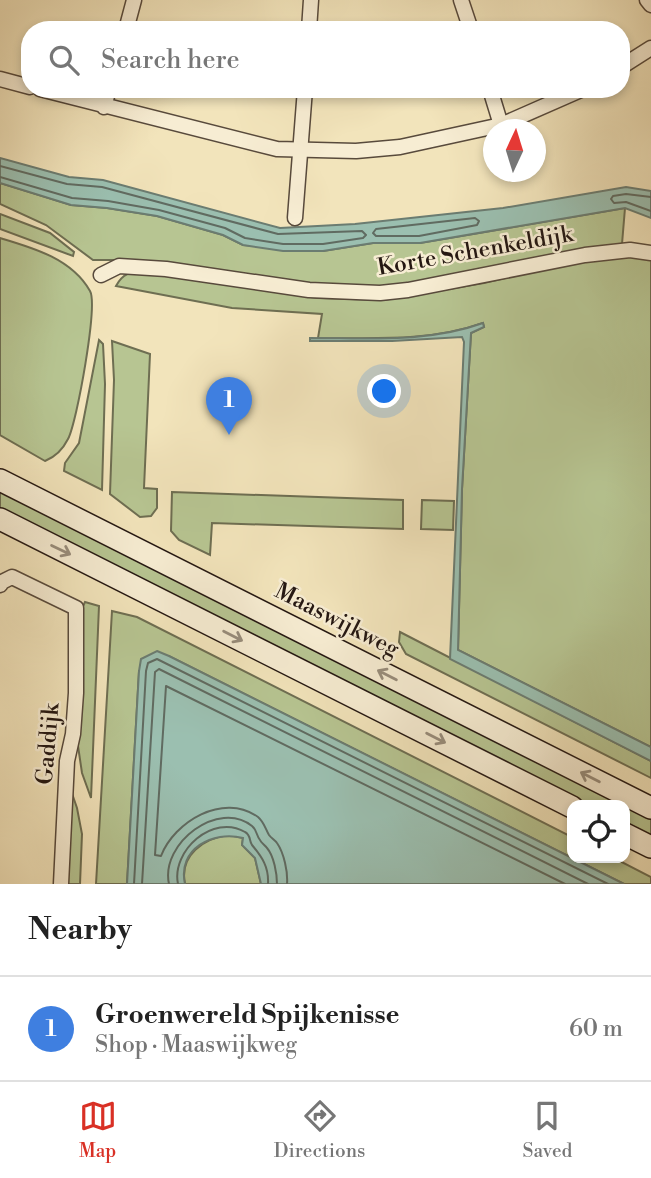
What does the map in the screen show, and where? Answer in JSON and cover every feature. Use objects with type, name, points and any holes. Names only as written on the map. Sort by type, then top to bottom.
[{"type":"street","points":[[128,21],[134,0]]},
{"type":"street","points":[[310,21],[311,0]]},
{"type":"street","points":[[461,0],[468,21]]},
{"type":"street","points":[[647,0],[651,5]]},
{"type":"street","points":[[630,61],[651,48]]},
{"type":"street","points":[[0,79],[21,85]]},
{"type":"street","points":[[72,98],[277,149],[301,151],[356,151],[400,147],[483,129]]},
{"type":"street","points":[[104,107],[106,98]]},
{"type":"street","points":[[295,219],[304,98]]},
{"type":"street","points":[[493,98],[499,119]]},
{"type":"street","points":[[515,119],[562,98]]},
{"type":"street","name":"Korte Schenkeldijk","points":[[101,275],[119,266],[166,268],[309,290],[380,293],[408,290],[585,255],[630,250],[651,253]]},
{"type":"street","name":"Maaswijkweg","points":[[0,480],[651,808]]},
{"type":"street","points":[[0,519],[567,804]]},
{"type":"street","name":"Gaddijk","points":[[0,585],[12,577],[76,608],[76,693],[73,734],[67,761],[61,884]]},
{"type":"street","points":[[630,836],[651,847]]},
{"type":"green space","points":[[0,183],[71,205],[157,216],[223,235],[243,245],[323,251],[373,243],[420,243],[625,208],[622,244],[389,287],[350,288],[242,278],[139,260],[93,260],[46,225],[0,204]]},
{"type":"green space","points":[[0,214],[50,233],[74,252],[73,256],[0,229]]},
{"type":"green space","points":[[0,238],[39,251],[63,263],[90,291],[92,301],[89,339],[72,428],[61,449],[45,461],[0,435]]},
{"type":"green space","points":[[629,255],[651,259],[651,747],[458,650],[462,489],[471,333],[484,327],[483,323],[422,336],[318,338],[322,314],[232,308],[116,286],[127,274],[144,272],[317,298],[384,300],[484,283],[594,258]]},
{"type":"green space","points":[[99,340],[103,344],[105,384],[102,490],[64,471],[65,463],[79,443]]},
{"type":"green space","points":[[112,341],[150,354],[144,488],[157,489],[157,508],[151,516],[140,517],[110,494],[114,380]]},
{"type":"green space","points":[[0,491],[615,800],[580,800],[0,509]]},
{"type":"green space","points":[[172,492],[403,500],[403,529],[212,523],[210,555],[179,540],[171,531]]},
{"type":"green space","points":[[422,500],[454,501],[453,530],[421,529]]},
{"type":"green space","points":[[85,602],[99,606],[91,798],[82,773],[78,746],[80,613]]},
{"type":"green space","points":[[112,611],[137,617],[567,834],[567,855],[169,656],[139,671],[127,884],[96,884]]},
{"type":"green space","points":[[400,632],[651,761],[651,778],[406,654],[399,642]]},
{"type":"green space","points":[[66,776],[82,834],[80,884],[61,884]]},
{"type":"green space","points":[[630,808],[651,819],[651,836],[630,826]]},
{"type":"green space","points":[[229,835],[243,838],[242,845],[255,858],[261,884],[185,884],[186,865],[195,850],[211,840]]},
{"type":"green space","points":[[582,863],[624,863],[651,877],[651,884],[624,884]]},
{"type":"water","points":[[0,158],[69,177],[103,180],[280,228],[355,224],[503,208],[626,187],[651,191],[651,218],[625,208],[420,243],[373,243],[323,251],[283,251],[243,245],[223,235],[157,216],[71,205],[0,183]]},
{"type":"water","points":[[483,323],[484,327],[471,333],[462,489],[458,650],[651,747],[651,761],[450,659],[464,342],[462,337],[392,341],[310,341],[310,338],[419,337]]},
{"type":"water","points":[[157,651],[169,656],[567,855],[567,863],[582,863],[624,884],[261,884],[255,858],[242,845],[243,838],[232,836],[209,840],[192,852],[186,861],[185,884],[127,884],[141,659]]},
{"type":"place","name":"Groenwereld Spijkenisse","points":[[229,435]]}]
